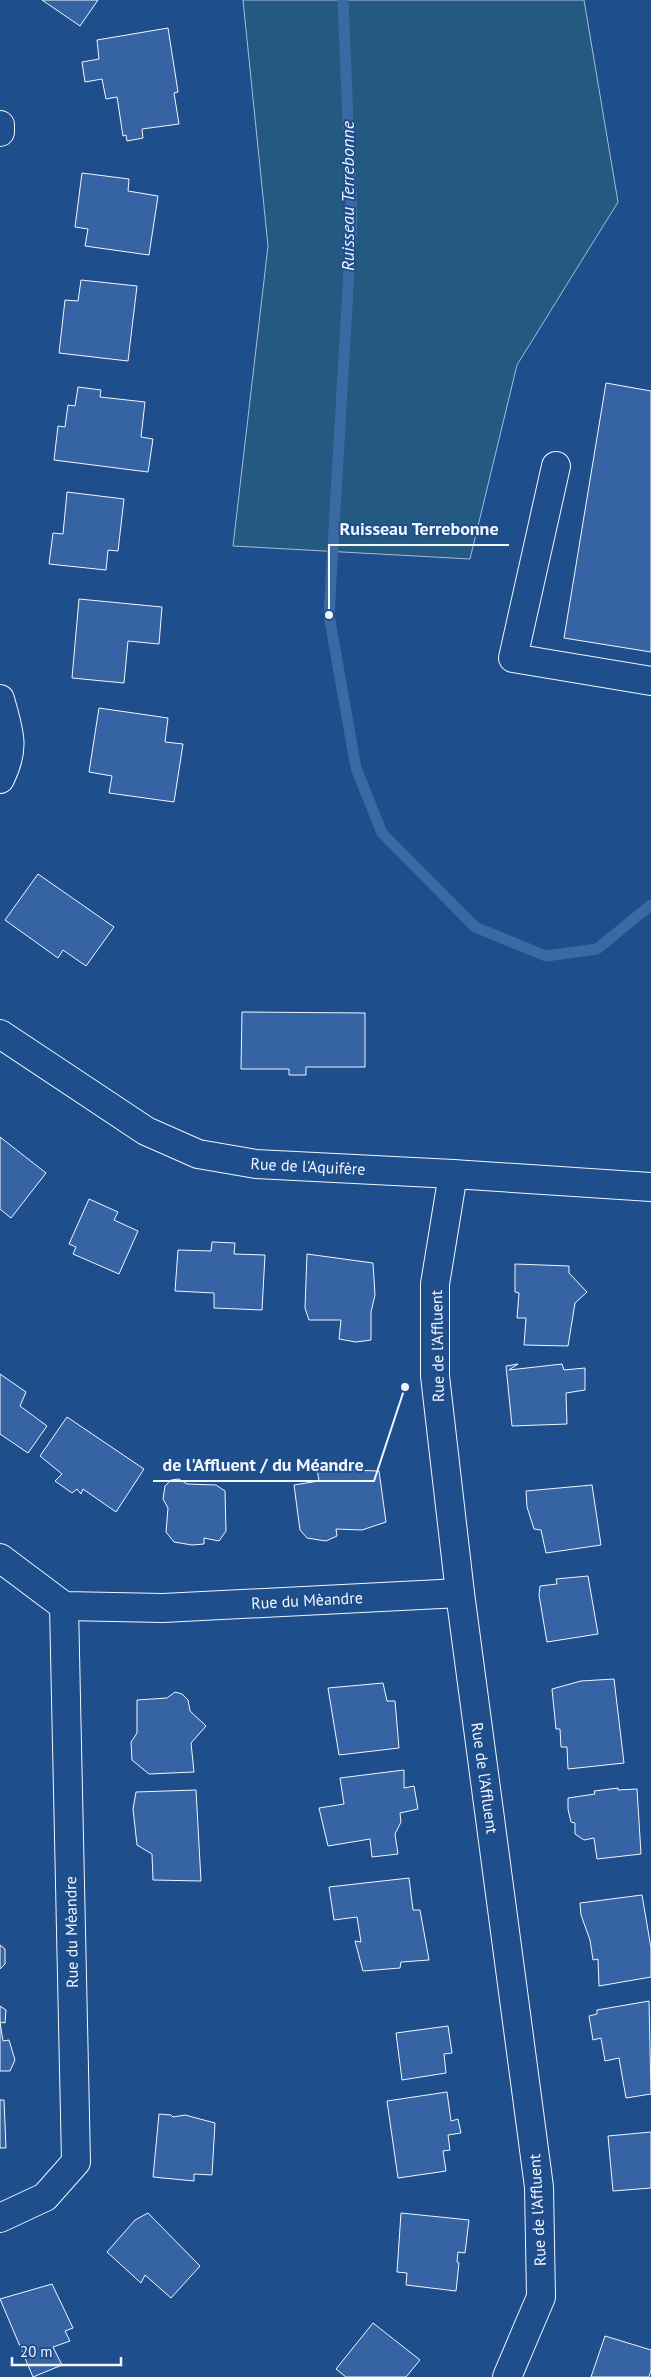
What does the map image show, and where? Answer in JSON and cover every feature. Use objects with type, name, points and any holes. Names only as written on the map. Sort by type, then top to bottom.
[{"type":"street","points":[[0,125],[0,132]]},
{"type":"street","points":[[556,466],[513,658],[651,681]]},
{"type":"street","points":[[0,700],[9,734],[10,759],[0,779]]},
{"type":"street","name":"Rue de l'Aquifère","points":[[0,1034],[146,1131],[198,1154],[256,1164],[651,1187]]},
{"type":"street","name":"Rue de l'Affluent","points":[[453,1174],[435,1284],[435,1376],[460,1592],[539,2187],[541,2297],[506,2377]]},
{"type":"street","points":[[0,1558],[64,1606]]},
{"type":"street","name":"Rue du Mèandre","points":[[0,2218],[46,2197],[76,2162],[64,1606],[163,1608],[460,1592]]},
{"type":"shaded area","points":[[243,0],[584,0],[618,202],[517,365],[470,559],[233,546],[268,246]]},
{"type":"building","points":[[42,0],[98,0],[80,26]]},
{"type":"building","points":[[168,28],[178,92],[174,93],[179,124],[142,129],[143,138],[127,141],[126,135],[123,136],[117,97],[106,99],[102,79],[85,82],[82,62],[99,59],[97,40]]},
{"type":"building","points":[[82,173],[129,179],[128,191],[158,196],[149,255],[85,246],[88,229],[75,227]]},
{"type":"building","points":[[81,280],[137,286],[128,361],[59,353],[65,300],[78,301]]},
{"type":"building","points":[[606,383],[651,391],[651,652],[564,638]]},
{"type":"building","points":[[78,387],[101,390],[100,397],[145,402],[141,437],[153,439],[148,472],[54,460],[58,426],[65,427],[68,405],[75,406]]},
{"type":"building","points":[[67,492],[124,499],[118,551],[108,550],[106,570],[49,564],[53,533],[63,534]]},
{"type":"building","points":[[79,599],[162,607],[159,644],[128,641],[124,683],[72,678]]},
{"type":"building","points":[[99,708],[168,718],[165,742],[183,744],[174,802],[109,793],[112,776],[89,772]]},
{"type":"building","points":[[38,874],[114,927],[86,966],[63,950],[58,958],[5,920]]},
{"type":"building","points":[[242,1012],[365,1013],[365,1067],[306,1067],[306,1075],[289,1075],[289,1069],[241,1069]]},
{"type":"building","points":[[0,1137],[46,1173],[11,1218],[0,1209]]},
{"type":"building","points":[[89,1199],[118,1212],[114,1220],[138,1231],[119,1274],[73,1254],[76,1247],[69,1244]]},
{"type":"building","points":[[212,1242],[235,1243],[234,1254],[265,1255],[262,1310],[214,1308],[214,1293],[175,1291],[178,1250],[211,1251]]},
{"type":"building","points":[[307,1254],[373,1263],[375,1295],[371,1312],[371,1340],[356,1342],[339,1339],[341,1320],[309,1320],[305,1308]]},
{"type":"building","points":[[515,1264],[569,1266],[569,1273],[587,1292],[575,1303],[568,1346],[524,1345],[526,1318],[517,1318],[519,1293],[515,1292]]},
{"type":"building","points":[[518,1364],[509,1370],[562,1364],[564,1370],[585,1368],[585,1390],[566,1393],[567,1424],[512,1426],[506,1366]]},
{"type":"building","points":[[0,1374],[26,1392],[20,1406],[47,1426],[28,1453],[0,1434]]},
{"type":"building","points":[[67,1417],[144,1469],[116,1512],[83,1489],[81,1494],[77,1489],[72,1493],[55,1481],[62,1474],[40,1456]]},
{"type":"building","points":[[345,1465],[349,1470],[379,1471],[386,1522],[362,1530],[336,1529],[337,1536],[326,1541],[307,1538],[300,1530],[294,1485],[319,1481],[317,1469]]},
{"type":"building","points":[[179,1479],[187,1484],[216,1485],[225,1491],[226,1531],[219,1541],[204,1538],[204,1544],[192,1545],[174,1542],[166,1532],[168,1508],[163,1499],[165,1486],[171,1480]]},
{"type":"building","points":[[592,1485],[601,1545],[546,1553],[541,1530],[534,1529],[527,1507],[526,1491]]},
{"type":"building","points":[[588,1576],[598,1634],[547,1642],[539,1595],[540,1586],[557,1584],[556,1579]]},
{"type":"building","points":[[614,1679],[624,1763],[568,1769],[567,1747],[561,1747],[560,1729],[556,1729],[552,1689],[581,1681]]},
{"type":"building","points":[[383,1683],[387,1701],[395,1701],[399,1748],[339,1755],[328,1688]]},
{"type":"building","points":[[175,1692],[182,1694],[188,1700],[190,1711],[206,1726],[191,1743],[194,1772],[149,1774],[132,1760],[131,1742],[137,1733],[137,1700],[167,1698]]},
{"type":"building","points":[[404,1770],[404,1788],[414,1786],[418,1809],[400,1813],[401,1822],[395,1834],[398,1854],[372,1857],[370,1839],[328,1846],[319,1808],[344,1804],[340,1778]]},
{"type":"building","points":[[618,1788],[618,1790],[637,1789],[641,1854],[597,1859],[594,1838],[584,1840],[575,1834],[575,1823],[571,1822],[568,1809],[568,1798],[595,1794],[594,1791]]},
{"type":"building","points":[[196,1790],[201,1881],[153,1880],[152,1854],[137,1845],[133,1809],[136,1792]]},
{"type":"building","points":[[409,1878],[413,1910],[420,1910],[429,1960],[401,1962],[400,1968],[363,1971],[355,1941],[361,1942],[357,1917],[334,1920],[329,1887]]},
{"type":"building","points":[[642,1895],[651,1948],[651,1977],[599,1986],[598,1959],[593,1960],[590,1940],[581,1915],[580,1903]]},
{"type":"building","points":[[0,1945],[5,1949],[5,1964],[0,1969]]},
{"type":"building","points":[[649,2001],[651,2094],[626,2098],[619,2058],[605,2061],[601,2038],[593,2040],[589,2016],[597,2014],[597,2010]]},
{"type":"building","points":[[0,2006],[6,2010],[5,2023],[0,2022]]},
{"type":"building","points":[[0,2022],[3,2041],[9,2040],[15,2060],[10,2071],[0,2071]]},
{"type":"building","points":[[448,2026],[452,2053],[444,2054],[446,2073],[402,2080],[396,2033]]},
{"type":"building","points":[[447,2092],[451,2121],[458,2119],[461,2133],[448,2135],[450,2150],[443,2151],[446,2171],[398,2178],[387,2101]]},
{"type":"building","points":[[0,2100],[4,2100],[6,2148],[0,2148]]},
{"type":"building","points":[[159,2114],[171,2115],[173,2117],[185,2115],[215,2123],[212,2175],[194,2174],[194,2181],[153,2177]]},
{"type":"building","points":[[651,2132],[651,2188],[613,2191],[608,2136]]},
{"type":"building","points":[[148,2213],[200,2266],[171,2298],[145,2275],[141,2283],[107,2252],[135,2220]]},
{"type":"building","points":[[401,2213],[469,2220],[465,2253],[458,2252],[457,2262],[459,2263],[456,2291],[406,2285],[407,2273],[397,2272]]},
{"type":"building","points":[[52,2284],[73,2328],[65,2331],[70,2341],[53,2347],[62,2365],[33,2377],[0,2299]]},
{"type":"building","points":[[373,2323],[420,2360],[406,2377],[346,2377],[336,2369]]},
{"type":"building","points":[[605,2336],[651,2350],[649,2377],[591,2377]]},
{"type":"waterway","name":"Ruisseau Terrebonne","points":[[343,0],[352,219],[329,615],[356,768],[382,833],[475,927],[546,956],[597,949],[651,905]]},
{"type":"place","name":"Ruisseau Terrebonne","points":[[329,615]]},
{"type":"place","name":"de l'Affluent / du Méandre","points":[[405,1387]]}]
